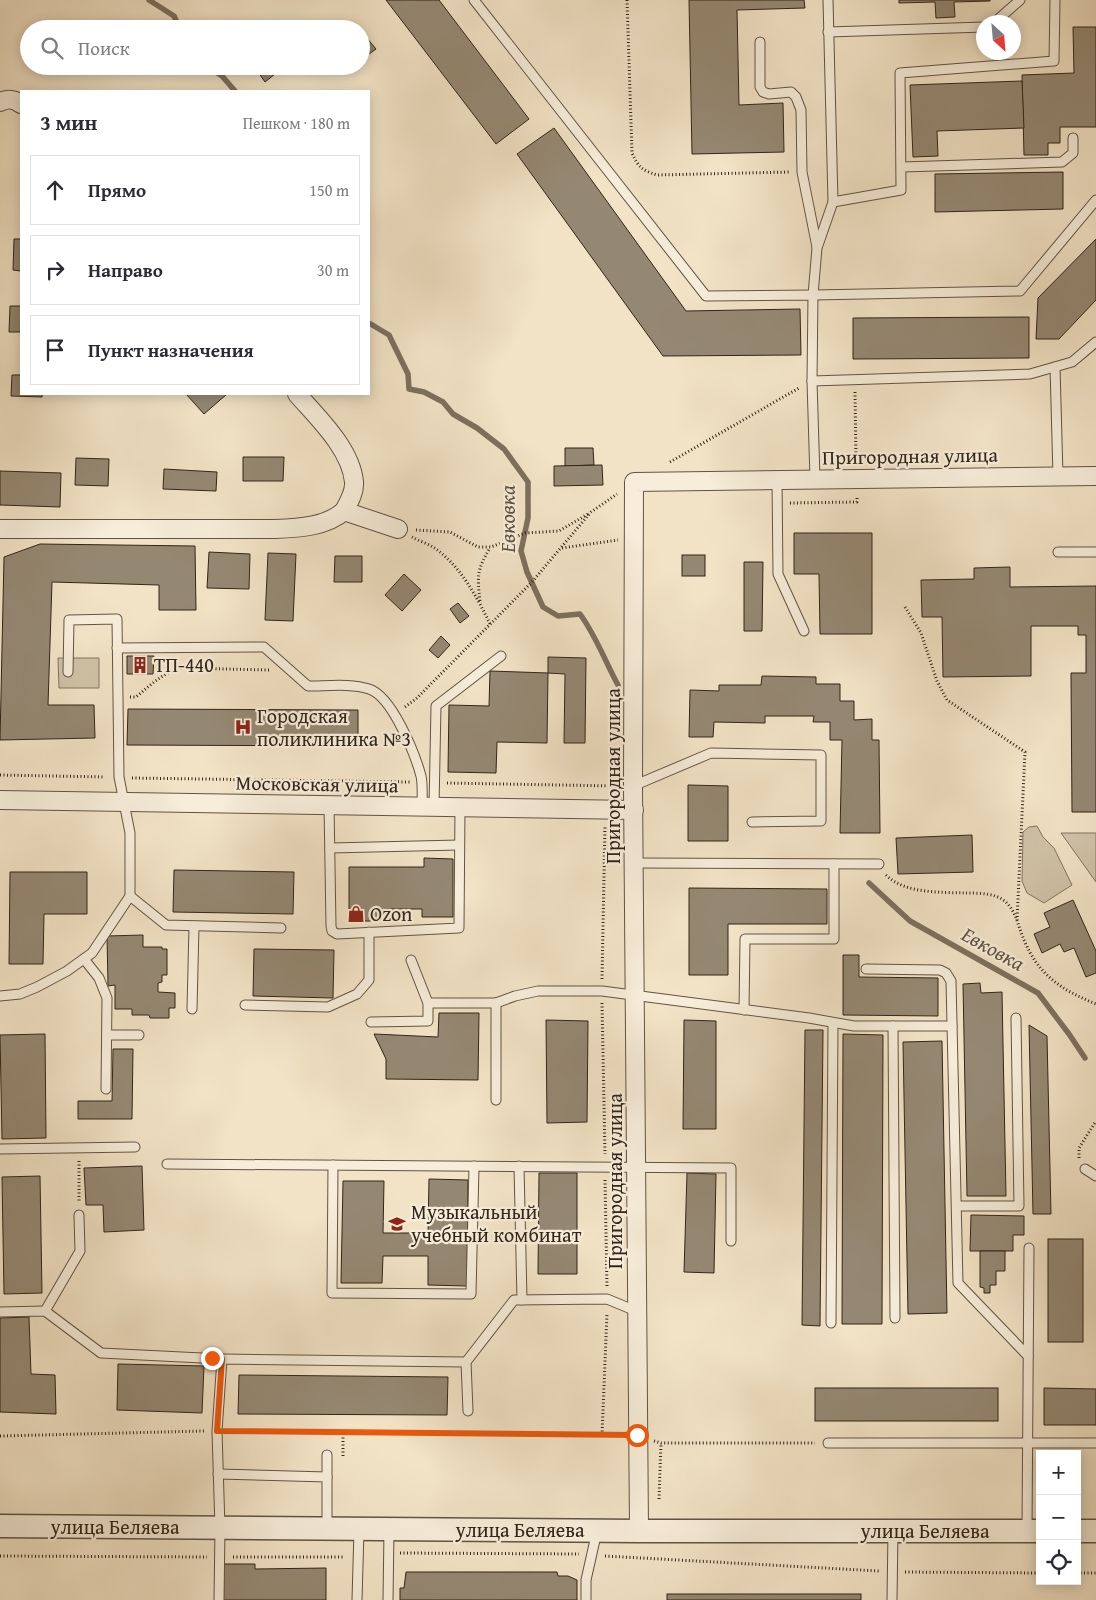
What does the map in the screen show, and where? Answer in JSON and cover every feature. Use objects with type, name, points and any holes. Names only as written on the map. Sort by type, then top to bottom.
[{"type":"street","points":[[0,529],[274,529],[312,525],[338,517],[344,511],[352,495],[354,482],[345,452],[299,395]]},
{"type":"street","name":"Пригородная улица","points":[[638,1532],[633,786],[634,482],[1096,476]]},
{"type":"street","points":[[344,511],[398,529]]},
{"type":"street","name":"Московская улица","points":[[0,800],[634,810]]},
{"type":"street","name":"улица Беляева","points":[[0,1526],[638,1532],[1033,1531]]},
{"type":"street","points":[[1081,1531],[1096,1531]]},
{"type":"lane","points":[[474,0],[706,296],[1020,291],[1096,200]]},
{"type":"lane","points":[[815,479],[812,381],[813,295],[817,248],[833,202],[828,0]]},
{"type":"lane","points":[[1003,15],[1020,0]]},
{"type":"lane","points":[[833,202],[901,190],[900,73],[1054,61],[1055,0]]},
{"type":"lane","points":[[828,32],[976,28]]},
{"type":"lane","points":[[760,42],[760,87],[763,92],[769,94],[791,92],[796,97],[801,110],[802,172],[817,248]]},
{"type":"lane","points":[[902,168],[1062,162],[1073,153],[1073,138]]},
{"type":"lane","points":[[812,381],[1030,374],[1072,362],[1096,342]]},
{"type":"lane","points":[[1055,367],[1058,476]]},
{"type":"lane","points":[[777,480],[778,574],[804,631]]},
{"type":"lane","points":[[1058,552],[1096,552]]},
{"type":"lane","points":[[0,996],[20,994],[37,987],[67,971],[92,953],[130,896],[130,833],[119,777],[117,619],[69,620],[68,672]]},
{"type":"lane","points":[[117,648],[264,647],[308,686],[359,686],[371,689],[389,704],[395,714],[413,754],[428,807]]},
{"type":"lane","points":[[428,807],[435,783],[436,706],[501,656]]},
{"type":"lane","points":[[633,786],[711,753],[821,755],[821,822],[752,822]]},
{"type":"lane","points":[[329,805],[331,929],[337,934],[459,928],[460,807]]},
{"type":"lane","points":[[330,848],[459,845]]},
{"type":"lane","points":[[634,862],[879,864]]},
{"type":"lane","points":[[744,1010],[745,939],[834,939],[834,864]]},
{"type":"lane","points":[[130,896],[166,925],[281,928]]},
{"type":"lane","points":[[192,1009],[194,926]]},
{"type":"lane","points":[[245,1005],[328,1007],[357,994],[369,980],[368,932]]},
{"type":"lane","points":[[84,958],[99,978],[107,998],[106,1089]]},
{"type":"lane","points":[[371,1022],[428,1021],[428,1004],[412,960]]},
{"type":"lane","points":[[866,969],[940,970],[949,977],[952,986],[958,1283],[1028,1356]]},
{"type":"lane","points":[[428,1004],[496,1003],[515,996],[538,991],[602,991],[854,1026],[952,1026]]},
{"type":"lane","points":[[496,1003],[496,1100]]},
{"type":"lane","points":[[956,1206],[1020,1206],[1016,1018]]},
{"type":"lane","points":[[831,1323],[833,1023]]},
{"type":"lane","points":[[893,1026],[895,1318]]},
{"type":"lane","points":[[107,1035],[139,1035]]},
{"type":"lane","points":[[0,1149],[135,1147]]},
{"type":"lane","points":[[167,1164],[731,1168],[731,1241]]},
{"type":"lane","points":[[333,1165],[332,1293],[461,1294],[471,1294],[474,1166]]},
{"type":"lane","points":[[519,1166],[522,1300]]},
{"type":"lane","points":[[1085,1169],[1096,1176]]},
{"type":"lane","points":[[45,1311],[80,1251],[79,1215]]},
{"type":"lane","points":[[1029,1248],[1028,1443],[1033,1531]]},
{"type":"lane","points":[[468,1410],[466,1362],[514,1300],[607,1299],[636,1311]]},
{"type":"lane","points":[[0,1312],[45,1311],[101,1353],[222,1359],[466,1362]]},
{"type":"lane","points":[[219,1600],[220,1528],[217,1431],[222,1359]]},
{"type":"lane","points":[[828,1443],[1096,1443]]},
{"type":"lane","points":[[327,1529],[328,1456]]},
{"type":"lane","points":[[218,1474],[327,1477]]},
{"type":"lane","points":[[357,1600],[359,1529]]},
{"type":"lane","points":[[388,1600],[389,1529]]},
{"type":"lane","points":[[586,1600],[586,1580],[597,1531]]},
{"type":"lane","points":[[892,1600],[893,1531]]},
{"type":"path","points":[[627,0],[632,153],[637,164],[645,171],[657,175],[802,172]]},
{"type":"path","points":[[667,464],[812,381]]},
{"type":"path","points":[[398,529],[450,532],[478,547],[491,547],[525,532],[559,531],[591,512],[634,482]]},
{"type":"path","points":[[395,714],[417,698],[532,582],[591,512]]},
{"type":"path","points":[[398,529],[436,550],[460,574],[480,603],[490,624]]},
{"type":"path","points":[[561,548],[634,538]]},
{"type":"path","points":[[480,603],[478,580],[481,563],[491,547]]},
{"type":"path","points":[[905,607],[921,633],[937,681],[947,700],[1025,752],[1017,920]]},
{"type":"path","points":[[117,697],[136,697],[158,678],[182,668],[276,671]]},
{"type":"path","points":[[0,775],[422,783]]},
{"type":"path","points":[[435,783],[633,786]]},
{"type":"path","points":[[602,1434],[607,1299],[602,991],[606,786]]},
{"type":"path","points":[[879,864],[892,880],[901,886],[937,892],[997,896],[1012,908],[1024,940],[1036,962],[1050,979],[1071,994],[1096,1004]]},
{"type":"path","points":[[1085,1169],[1078,1155],[1079,1148],[1096,1121]]},
{"type":"path","points":[[79,1148],[79,1215]]},
{"type":"path","points":[[0,1436],[217,1431],[602,1434],[637,1435],[661,1443],[828,1443]]},
{"type":"path","points":[[388,1553],[591,1554],[655,1560],[892,1572],[1036,1573]]},
{"type":"path","points":[[0,1556],[358,1557]]},
{"type":"path","points":[[1081,1573],[1096,1573]]},
{"type":"shaded area","points":[[58,658],[99,658],[99,688],[59,688]]},
{"type":"shaded area","points":[[1037,826],[1043,837],[1054,848],[1072,885],[1044,903],[1027,893],[1022,881],[1023,832],[1029,827]]},
{"type":"shaded area","points":[[1061,833],[1096,833],[1096,882]]},
{"type":"building","points":[[386,0],[439,0],[529,119],[496,144]]},
{"type":"building","points":[[689,0],[804,0],[805,8],[737,10],[739,105],[783,103],[784,152],[692,154]]},
{"type":"building","points":[[899,0],[990,1],[954,2],[955,17],[936,18],[935,2],[899,3]]},
{"type":"building","points":[[1073,27],[1096,27],[1096,127],[1060,127],[1060,143],[1048,143],[1048,155],[1024,155],[1022,75],[1074,73]]},
{"type":"building","points":[[370,42],[376,49],[370,53]]},
{"type":"building","points":[[260,75],[274,75],[265,82]]},
{"type":"building","points":[[1022,81],[1024,128],[937,131],[938,156],[913,157],[910,85]]},
{"type":"building","points":[[554,128],[686,311],[800,309],[801,355],[663,356],[517,154]]},
{"type":"building","points":[[1063,172],[1063,209],[935,212],[935,174]]},
{"type":"building","points":[[14,239],[20,239],[20,271],[13,270]]},
{"type":"building","points":[[1096,239],[1096,300],[1059,339],[1036,339],[1038,298]]},
{"type":"building","points":[[10,306],[20,306],[20,332],[9,332]]},
{"type":"building","points":[[1029,317],[1029,358],[853,359],[853,318]]},
{"type":"building","points":[[12,375],[20,375],[20,395],[42,395],[42,397],[11,396]]},
{"type":"building","points":[[187,395],[226,395],[204,414]]},
{"type":"building","points":[[565,448],[593,448],[594,465],[565,466]]},
{"type":"building","points":[[243,457],[284,457],[283,481],[243,481]]},
{"type":"building","points":[[76,458],[109,459],[108,486],[75,485]]},
{"type":"building","points":[[602,465],[603,485],[554,486],[554,466]]},
{"type":"building","points":[[164,469],[217,472],[216,491],[163,489]]},
{"type":"building","points":[[0,471],[61,473],[60,507],[0,505]]},
{"type":"building","points":[[794,533],[872,533],[872,634],[820,634],[819,574],[794,574]]},
{"type":"building","points":[[40,544],[195,546],[196,610],[159,610],[159,585],[52,582],[48,705],[94,705],[95,738],[0,740],[4,557]]},
{"type":"building","points":[[209,552],[250,554],[249,589],[207,588]]},
{"type":"building","points":[[268,553],[296,554],[293,621],[265,620]]},
{"type":"building","points":[[682,555],[705,555],[705,576],[682,576]]},
{"type":"building","points":[[335,556],[362,556],[362,582],[334,582]]},
{"type":"building","points":[[744,562],[763,562],[762,631],[744,631]]},
{"type":"building","points":[[1010,567],[1010,587],[1096,586],[1096,812],[1072,812],[1071,673],[1086,673],[1086,635],[1078,635],[1078,626],[1031,626],[1031,676],[943,677],[942,617],[922,617],[921,580],[974,579],[974,568]]},
{"type":"building","points":[[404,574],[421,590],[402,611],[385,595]]},
{"type":"building","points":[[458,603],[469,616],[460,623],[450,609]]},
{"type":"building","points":[[441,636],[450,645],[438,658],[429,650]]},
{"type":"building","name":"ТП-440","points":[[127,656],[154,656],[153,674],[127,674]]},
{"type":"building","points":[[548,657],[586,658],[585,743],[564,743],[565,674],[548,673]]},
{"type":"building","points":[[490,671],[548,673],[547,743],[497,742],[496,773],[448,772],[449,705],[489,706]]},
{"type":"building","points":[[762,676],[816,677],[816,684],[840,684],[840,701],[854,701],[854,720],[872,719],[872,740],[879,740],[880,833],[840,833],[842,740],[830,740],[830,722],[813,722],[814,716],[765,716],[765,723],[714,722],[713,737],[689,737],[690,690],[719,691],[719,685],[761,685]]},
{"type":"building","name":"Городская поликлиника №3","points":[[128,709],[358,710],[358,746],[127,745]]},
{"type":"building","points":[[688,785],[728,786],[728,841],[688,841]]},
{"type":"building","points":[[972,835],[973,872],[898,874],[896,838]]},
{"type":"building","points":[[424,858],[453,859],[453,917],[422,917],[422,909],[380,909],[380,921],[349,921],[349,867],[424,867]]},
{"type":"building","points":[[174,870],[294,872],[293,914],[173,912]]},
{"type":"building","points":[[10,872],[87,872],[87,914],[44,914],[43,964],[9,964]]},
{"type":"building","points":[[689,888],[827,889],[827,924],[728,924],[728,975],[689,975]]},
{"type":"building","points":[[1073,900],[1096,951],[1096,973],[1086,977],[1074,948],[1064,952],[1060,944],[1042,953],[1034,934],[1050,927],[1044,913]]},
{"type":"building","points":[[143,935],[143,947],[162,947],[162,949],[167,949],[167,975],[162,975],[162,982],[158,983],[158,992],[175,993],[175,1008],[169,1008],[169,1018],[150,1018],[149,1015],[132,1015],[132,1009],[115,1009],[115,985],[108,986],[107,936]]},
{"type":"building","points":[[254,949],[334,950],[333,998],[253,996]]},
{"type":"building","points":[[843,955],[859,955],[859,977],[938,978],[938,1016],[843,1015]]},
{"type":"building","points":[[980,983],[981,993],[1002,992],[1006,1196],[967,1196],[963,984]]},
{"type":"building","points":[[439,1013],[479,1013],[478,1080],[386,1079],[386,1059],[374,1034],[438,1037]]},
{"type":"building","points":[[546,1020],[588,1021],[587,1122],[547,1123]]},
{"type":"building","points":[[684,1020],[716,1021],[716,1129],[683,1129]]},
{"type":"building","points":[[1029,1025],[1047,1036],[1051,1214],[1033,1214]]},
{"type":"building","points":[[805,1030],[823,1030],[820,1326],[802,1325]]},
{"type":"building","points":[[45,1034],[46,1138],[2,1139],[0,1035]]},
{"type":"building","points":[[843,1034],[883,1035],[882,1324],[842,1324]]},
{"type":"building","points":[[942,1041],[947,1313],[908,1314],[903,1042]]},
{"type":"building","points":[[113,1049],[133,1049],[132,1119],[78,1119],[78,1101],[112,1101]]},
{"type":"building","points":[[142,1166],[144,1230],[104,1232],[103,1205],[86,1205],[84,1168]]},
{"type":"building","points":[[539,1173],[577,1173],[577,1274],[538,1274]]},
{"type":"building","points":[[687,1173],[716,1174],[714,1273],[684,1272]]},
{"type":"building","points":[[40,1176],[42,1293],[4,1294],[2,1177]]},
{"type":"building","points":[[429,1179],[468,1180],[467,1286],[428,1285],[428,1256],[383,1256],[382,1283],[341,1283],[343,1181],[384,1181],[383,1233],[428,1233]]},
{"type":"building","points":[[971,1215],[1024,1216],[1024,1235],[1013,1235],[1013,1251],[970,1251]]},
{"type":"building","points":[[1048,1239],[1083,1239],[1083,1342],[1048,1342]]},
{"type":"building","points":[[980,1251],[1005,1251],[1005,1271],[996,1271],[996,1285],[990,1285],[990,1293],[984,1293],[984,1288],[980,1287]]},
{"type":"building","points":[[29,1317],[31,1374],[55,1375],[56,1414],[0,1412],[0,1318]]},
{"type":"building","points":[[118,1364],[204,1366],[202,1413],[117,1410]]},
{"type":"building","points":[[239,1375],[448,1377],[447,1415],[238,1414]]},
{"type":"building","points":[[815,1388],[998,1388],[998,1421],[815,1421]]},
{"type":"building","points":[[1044,1388],[1096,1389],[1096,1425],[1044,1425]]},
{"type":"building","points":[[222,1564],[255,1564],[255,1569],[326,1568],[326,1600],[222,1600]]},
{"type":"building","points":[[406,1572],[557,1572],[558,1576],[568,1576],[577,1580],[577,1600],[400,1600],[400,1588],[404,1588]]},
{"type":"building","points":[[667,1594],[861,1594],[861,1600],[667,1600]]},
{"type":"waterway","name":"Евковка","points":[[149,0],[174,16],[176,20]]},
{"type":"waterway","name":"Евковка","points":[[220,75],[234,90]]},
{"type":"waterway","name":"Евковка","points":[[370,324],[389,335],[408,374],[409,389],[424,392],[443,402],[453,414],[477,428],[504,449],[528,482],[528,518],[521,551],[527,572],[543,607],[558,616],[580,614],[596,640],[618,685]]},
{"type":"waterway","name":"Евковка","points":[[869,883],[910,921],[1038,993],[1085,1058]]},
{"type":"place","name":"ТП-440","points":[[140,665]]},
{"type":"place","name":"Городская поликлиника №3","points":[[243,727]]},
{"type":"place","name":"Ozon","points":[[356,914]]},
{"type":"place","name":"Музыкальный учебный комбинат","points":[[397,1224]]},
{"type":"route","points":[[212,1358],[222,1359],[217,1431],[637,1435]]}]
